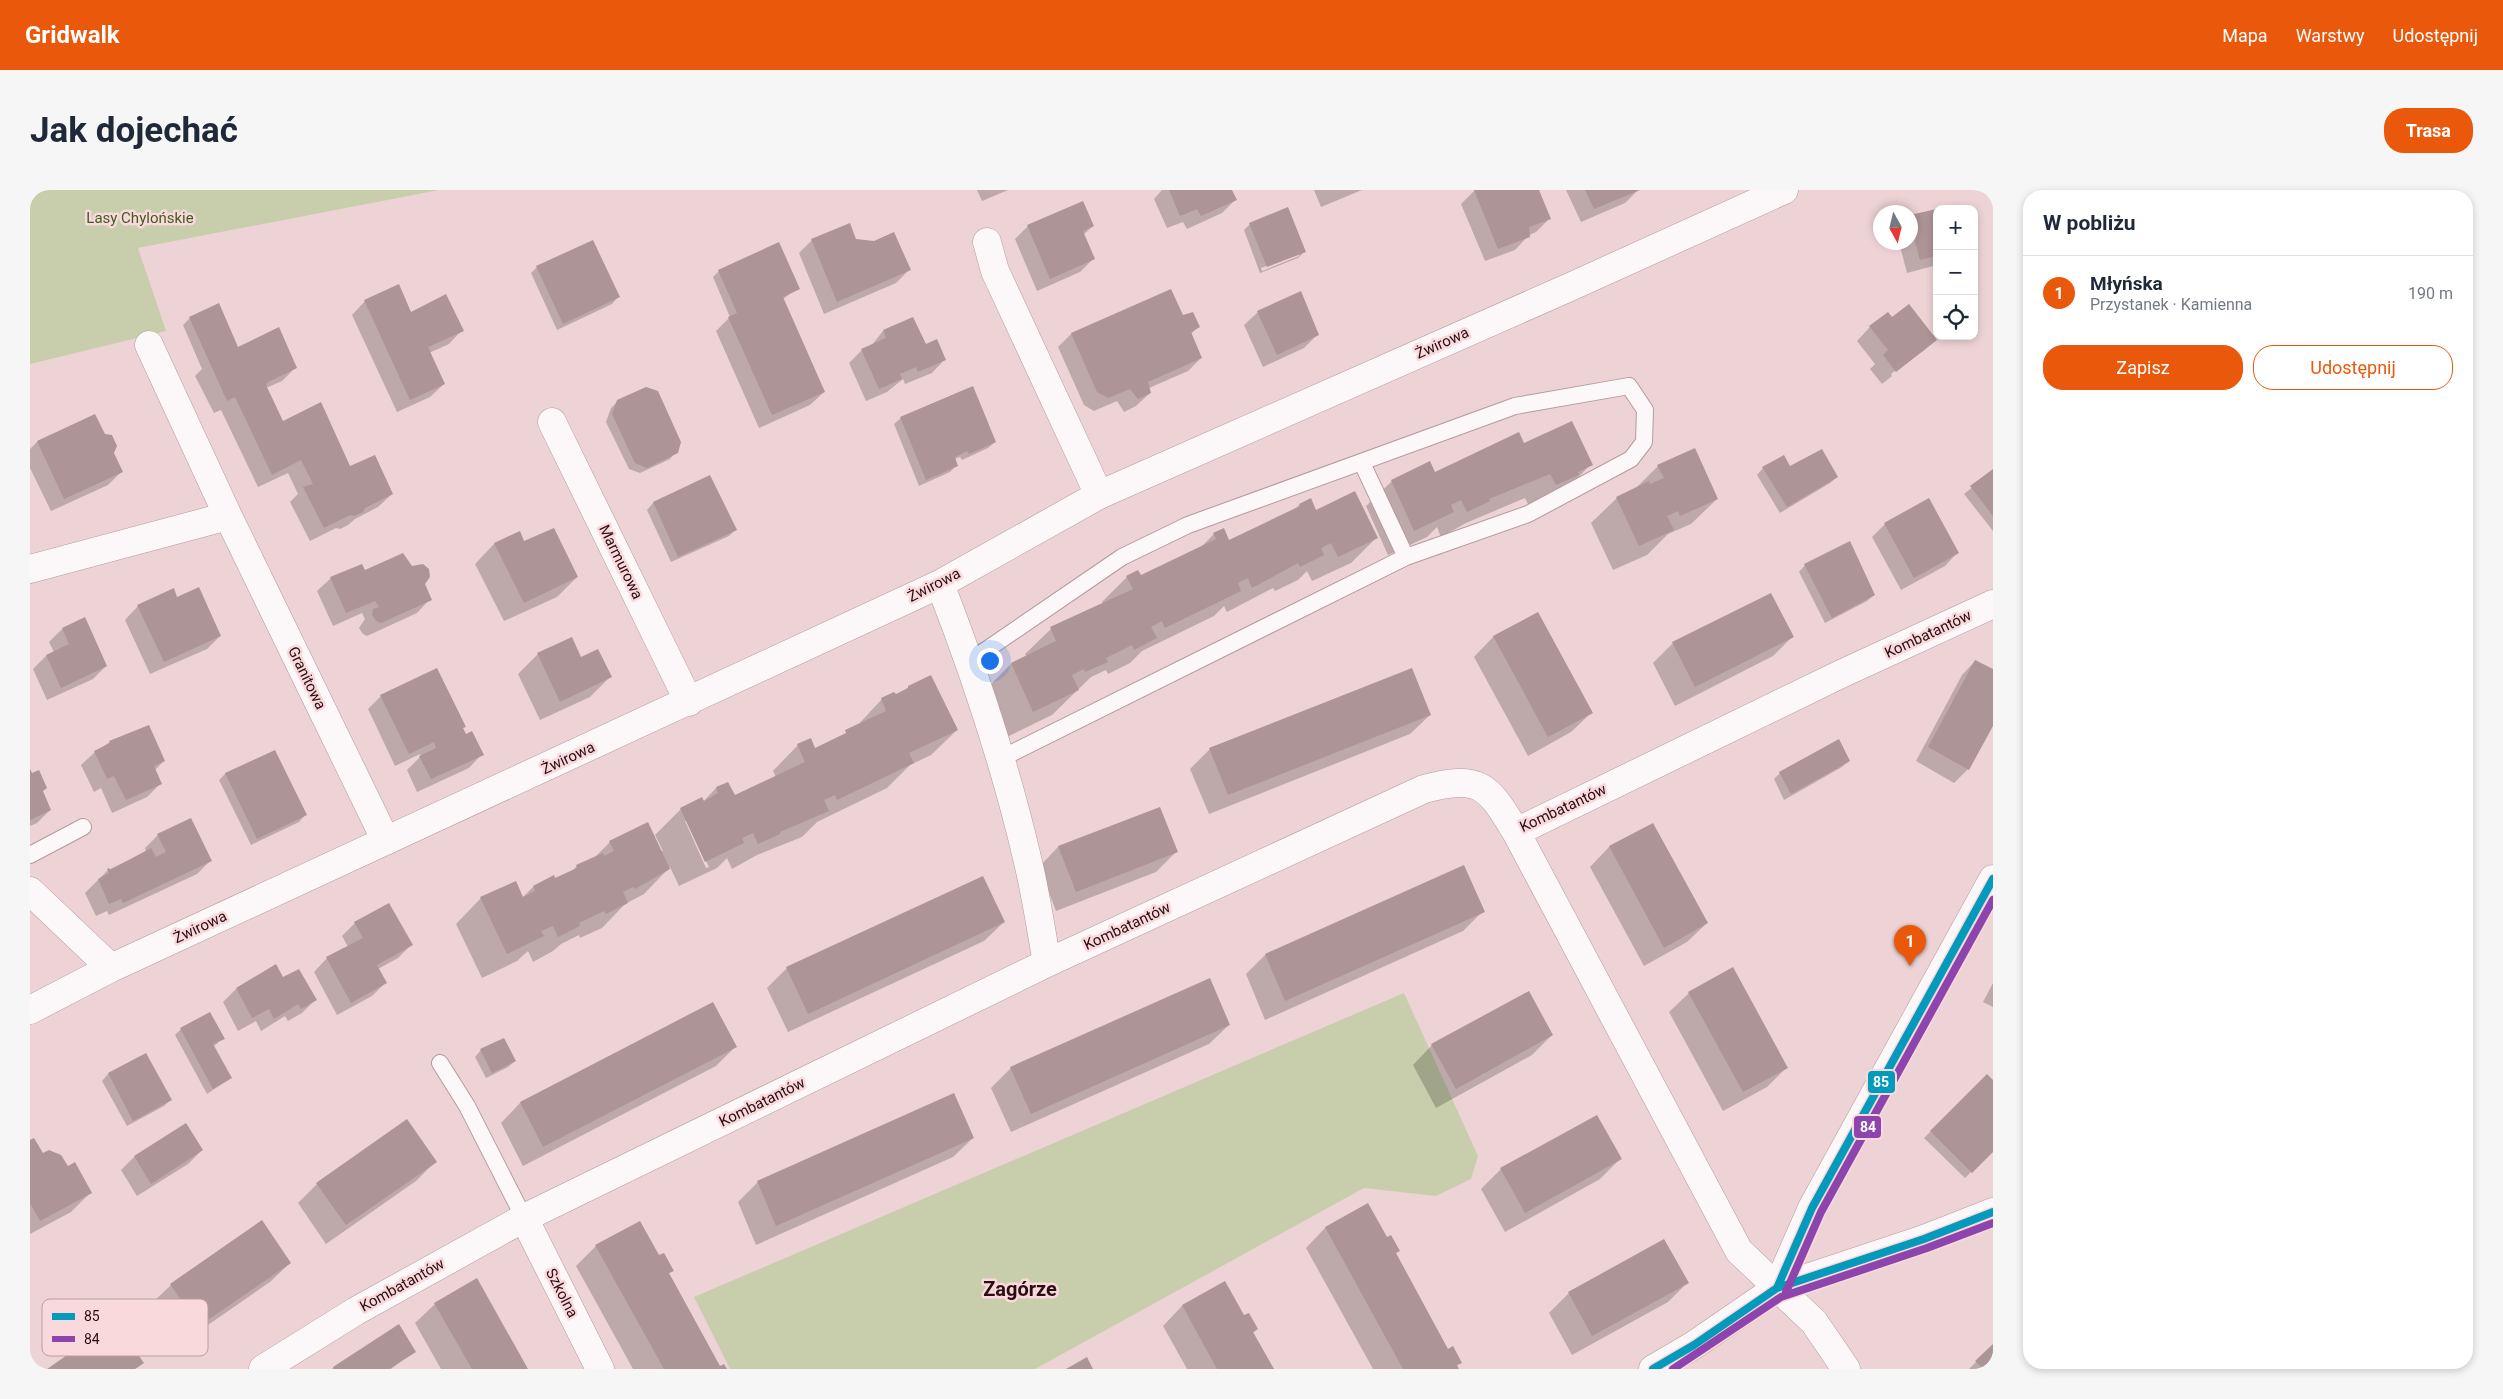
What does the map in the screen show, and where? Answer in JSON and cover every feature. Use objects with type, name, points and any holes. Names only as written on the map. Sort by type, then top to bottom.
[{"type":"street","name":"Żwirowa","points":[[30,1010],[111,968],[689,702],[940,584],[1099,495],[1570,287],[1784,190]]},
{"type":"street","points":[[986,242],[995,271],[1099,495]]},
{"type":"street","name":"Granitowa","points":[[149,345],[228,516],[386,841]]},
{"type":"street","name":"Marmurowa","points":[[552,422],[689,702]]},
{"type":"street","points":[[30,569],[228,516]]},
{"type":"street","points":[[940,584],[970,661],[1000,758],[1028,863],[1047,963]]},
{"type":"street","name":"Kombatantów","points":[[263,1369],[356,1311],[524,1218],[1047,963],[1424,789],[1453,782],[1476,784],[1497,800],[1516,832],[1841,674],[1993,604]]},
{"type":"street","points":[[1516,832],[1739,1251],[1814,1322],[1846,1369]]},
{"type":"street","points":[[1777,1288],[1812,1208],[1993,879]]},
{"type":"street","points":[[30,891],[111,968]]},
{"type":"street","points":[[1653,1369],[1694,1345],[1777,1288],[1924,1238],[1993,1212]]},
{"type":"street","name":"Szkolna","points":[[524,1218],[600,1369]]},
{"type":"lane","points":[[970,661],[1122,557],[1188,525],[1515,406],[1629,386],[1646,410],[1644,442],[1632,459],[1528,514],[1406,557],[1000,758]]},
{"type":"lane","points":[[1362,463],[1406,557]]},
{"type":"lane","points":[[30,855],[83,827]]},
{"type":"lane","points":[[440,1063],[467,1106],[524,1218]]},
{"type":"green space","name":"Lasy Chylońskie","points":[[30,190],[439,190],[138,248],[166,331],[30,364]]},
{"type":"green space","points":[[1404,993],[1478,1156],[1471,1179],[1436,1196],[1364,1188],[1035,1369],[730,1369],[694,1297]]},
{"type":"building","points":[[1169,190],[1232,190],[1237,200],[1201,216],[1197,209],[1180,216]]},
{"type":"building","points":[[1474,190],[1539,190],[1551,219],[1529,227],[1530,237],[1498,249]]},
{"type":"building","points":[[1585,190],[1640,190],[1594,209]]},
{"type":"building","points":[[1083,201],[1094,226],[1083,231],[1095,259],[1050,279],[1027,225]]},
{"type":"building","points":[[1288,207],[1306,252],[1267,267],[1249,223]]},
{"type":"building","points":[[1933,210],[1933,257],[1920,260],[1917,250],[1918,213]]},
{"type":"building","points":[[850,223],[856,239],[874,241],[894,232],[911,270],[837,302],[811,239]]},
{"type":"building","points":[[593,240],[620,297],[563,324],[536,266]]},
{"type":"building","points":[[779,242],[800,289],[783,297],[825,392],[772,415],[728,317],[737,313],[718,270]]},
{"type":"building","points":[[399,284],[411,312],[446,294],[464,331],[428,347],[445,384],[410,400],[364,300]]},
{"type":"building","points":[[1171,289],[1183,315],[1193,312],[1200,327],[1191,332],[1202,358],[1148,382],[1151,393],[1138,399],[1130,389],[1108,398],[1097,392],[1071,333]]},
{"type":"building","points":[[1301,291],[1319,335],[1277,355],[1257,311]]},
{"type":"building","points":[[219,303],[238,347],[279,327],[297,368],[268,382],[266,385],[283,421],[321,402],[350,466],[375,455],[393,494],[365,508],[363,512],[354,516],[350,515],[324,528],[303,487],[313,484],[301,460],[272,475],[235,397],[227,401],[189,317]]},
{"type":"building","points":[[1909,304],[1933,335],[1933,340],[1937,340],[1896,372],[1883,355],[1888,350],[1869,326],[1888,312],[1892,317]]},
{"type":"building","points":[[913,317],[926,344],[937,339],[946,360],[918,372],[916,367],[900,374],[902,379],[879,389],[861,349],[886,338],[883,330]]},
{"type":"building","points":[[973,386],[996,442],[969,454],[967,451],[955,457],[958,466],[926,480],[900,417]]},
{"type":"building","points":[[646,387],[658,391],[681,442],[678,453],[647,468],[635,463],[612,414],[617,400]]},
{"type":"building","points":[[95,414],[105,434],[112,435],[117,446],[114,453],[123,472],[64,499],[37,441]]},
{"type":"building","points":[[1572,421],[1593,465],[1578,472],[1579,475],[1556,485],[1550,474],[1489,499],[1490,501],[1467,512],[1461,500],[1451,505],[1454,512],[1414,531],[1391,480],[1430,461],[1435,472],[1519,432],[1524,443]]},
{"type":"building","points":[[1695,448],[1718,499],[1680,516],[1678,511],[1667,516],[1674,530],[1639,546],[1616,497],[1649,481],[1650,484],[1664,478],[1657,465]]},
{"type":"building","points":[[1822,449],[1838,477],[1787,507],[1762,467],[1784,455],[1790,466]]},
{"type":"building","points":[[1993,469],[1993,516],[1970,486]]},
{"type":"building","points":[[710,475],[737,530],[678,557],[653,502]]},
{"type":"building","points":[[1355,491],[1378,538],[1338,557],[1331,543],[1321,548],[1324,555],[1300,567],[1298,563],[1252,588],[1248,578],[1238,583],[1241,591],[1165,628],[1162,621],[1151,627],[1157,638],[1134,650],[1132,645],[1106,658],[1108,662],[1085,672],[1084,669],[1072,675],[1079,690],[1033,712],[1011,663],[1056,641],[1050,627],[1133,589],[1126,576],[1138,570],[1141,575],[1216,539],[1213,533],[1224,528],[1229,540],[1300,506],[1299,504],[1311,498],[1316,510]]},
{"type":"building","points":[[1929,498],[1959,553],[1914,578],[1884,523]]},
{"type":"building","points":[[554,528],[578,577],[524,603],[494,543],[520,531],[524,541]]},
{"type":"building","points":[[1850,541],[1875,595],[1832,618],[1804,564]]},
{"type":"building","points":[[403,553],[412,566],[423,564],[429,569],[430,577],[425,584],[432,600],[381,623],[376,621],[372,615],[373,609],[379,607],[375,601],[346,613],[330,577],[362,564],[365,570]]},
{"type":"building","points":[[199,587],[221,636],[164,662],[137,605],[174,588],[177,597]]},
{"type":"building","points":[[1771,593],[1794,637],[1695,687],[1672,642]]},
{"type":"building","points":[[1538,612],[1593,713],[1548,737],[1493,636]]},
{"type":"building","points":[[85,617],[107,666],[61,688],[46,655],[69,644],[62,628]]},
{"type":"building","points":[[572,637],[581,657],[598,649],[612,677],[560,702],[537,653]]},
{"type":"building","points":[[1975,660],[1993,669],[1993,726],[1969,770],[1928,747]]},
{"type":"building","points":[[437,668],[466,727],[463,728],[466,734],[472,731],[484,755],[431,779],[419,756],[436,748],[434,742],[409,754],[380,695]]},
{"type":"building","points":[[1412,668],[1431,715],[1228,795],[1209,748]]},
{"type":"building","points":[[931,675],[958,730],[909,753],[914,763],[837,800],[835,795],[824,800],[829,811],[780,832],[780,834],[758,844],[753,833],[742,838],[744,843],[705,862],[680,808],[702,797],[704,801],[718,793],[716,787],[728,782],[735,795],[805,762],[797,744],[811,738],[815,748],[846,733],[845,730],[886,711],[881,698],[894,692],[896,694]]},
{"type":"building","points":[[149,725],[165,761],[154,766],[162,784],[126,800],[114,776],[107,779],[94,751],[110,743],[109,741]]},
{"type":"building","points":[[1839,739],[1850,761],[1791,794],[1779,772]]},
{"type":"building","points":[[275,750],[307,815],[257,839],[225,773]]},
{"type":"building","points":[[30,769],[32,773],[39,770],[47,788],[43,791],[51,810],[30,820]]},
{"type":"building","points":[[1160,807],[1178,852],[1076,892],[1058,846]]},
{"type":"building","points":[[191,818],[212,861],[123,903],[121,899],[109,904],[98,879],[109,873],[107,869],[109,868],[110,870],[151,848],[156,857],[166,852],[157,834]]},
{"type":"building","points":[[648,822],[670,869],[635,889],[633,887],[623,892],[628,903],[606,914],[604,911],[579,923],[580,926],[558,937],[553,926],[541,931],[544,936],[507,954],[480,897],[516,881],[523,897],[535,891],[533,886],[554,875],[555,878],[577,868],[576,865],[603,853],[604,856],[614,851],[609,841]]},
{"type":"building","points":[[1653,823],[1708,923],[1664,948],[1609,846]]},
{"type":"building","points":[[1464,865],[1485,912],[1285,1001],[1265,954]]},
{"type":"building","points":[[983,876],[1005,922],[808,1014],[786,967]]},
{"type":"building","points":[[389,903],[413,945],[377,965],[387,983],[351,1003],[326,957],[363,938],[354,922]]},
{"type":"building","points":[[276,964],[283,977],[299,969],[317,1000],[301,1009],[298,1004],[274,1019],[269,1009],[252,1018],[236,988]]},
{"type":"building","points":[[1733,967],[1788,1068],[1743,1092],[1688,992]]},
{"type":"building","points":[[1210,978],[1230,1025],[1031,1114],[1010,1067]]},
{"type":"building","points":[[1529,991],[1553,1035],[1456,1089],[1431,1044]]},
{"type":"building","points":[[713,1002],[737,1047],[543,1147],[520,1102]]},
{"type":"building","points":[[210,1012],[225,1039],[213,1044],[232,1078],[213,1089],[180,1028]]},
{"type":"building","points":[[504,1038],[516,1061],[492,1073],[480,1049]]},
{"type":"building","points":[[146,1053],[172,1100],[133,1121],[108,1073]]},
{"type":"building","points":[[1987,1074],[1993,1080],[1993,1152],[1972,1173],[1930,1131]]},
{"type":"building","points":[[954,1093],[974,1138],[776,1226],[757,1181]]},
{"type":"building","points":[[1597,1115],[1622,1159],[1525,1213],[1500,1168]]},
{"type":"building","points":[[407,1119],[437,1162],[346,1225],[316,1183]]},
{"type":"building","points":[[186,1123],[203,1150],[151,1184],[134,1156]]},
{"type":"building","points":[[34,1138],[43,1153],[49,1150],[61,1155],[68,1166],[75,1162],[92,1193],[40,1221],[30,1203],[30,1140]]},
{"type":"building","points":[[1368,1203],[1387,1237],[1391,1235],[1400,1251],[1396,1253],[1448,1349],[1453,1346],[1462,1363],[1457,1365],[1459,1369],[1403,1369],[1325,1227]]},
{"type":"building","points":[[262,1220],[291,1263],[208,1320],[208,1299],[180,1299],[170,1284]]},
{"type":"building","points":[[640,1221],[659,1255],[664,1253],[674,1271],[669,1273],[720,1366],[724,1364],[727,1369],[664,1369],[595,1245]]},
{"type":"building","points":[[1664,1239],[1689,1283],[1592,1336],[1568,1292]]},
{"type":"building","points":[[477,1278],[528,1369],[472,1369],[434,1303]]},
{"type":"building","points":[[1225,1281],[1244,1315],[1249,1313],[1258,1329],[1253,1332],[1274,1369],[1217,1369],[1182,1305]]},
{"type":"building","points":[[399,1324],[416,1352],[389,1369],[334,1369],[333,1367]]},
{"type":"building","points":[[1993,1344],[1993,1369],[1984,1369],[1975,1361]]},
{"type":"building","points":[[66,1356],[139,1356],[144,1363],[135,1369],[47,1369]]},
{"type":"building","points":[[1087,1357],[1093,1369],[1066,1369]]},
{"type":"transit line","name":"85","points":[[1777,1288],[1812,1208],[1993,879]]},
{"type":"transit line","name":"84","points":[[1786,1292],[1821,1212],[1993,900]]},
{"type":"transit line","name":"85","points":[[1653,1369],[1694,1345],[1777,1288],[1924,1239],[1993,1212]]},
{"type":"transit line","name":"84","points":[[1673,1369],[1781,1297],[1927,1248],[1993,1223]]},
{"type":"place","name":"Młyńska","points":[[1910,966]]},
{"type":"district","name":"Zagórze","points":[[1020,1289]]}]
